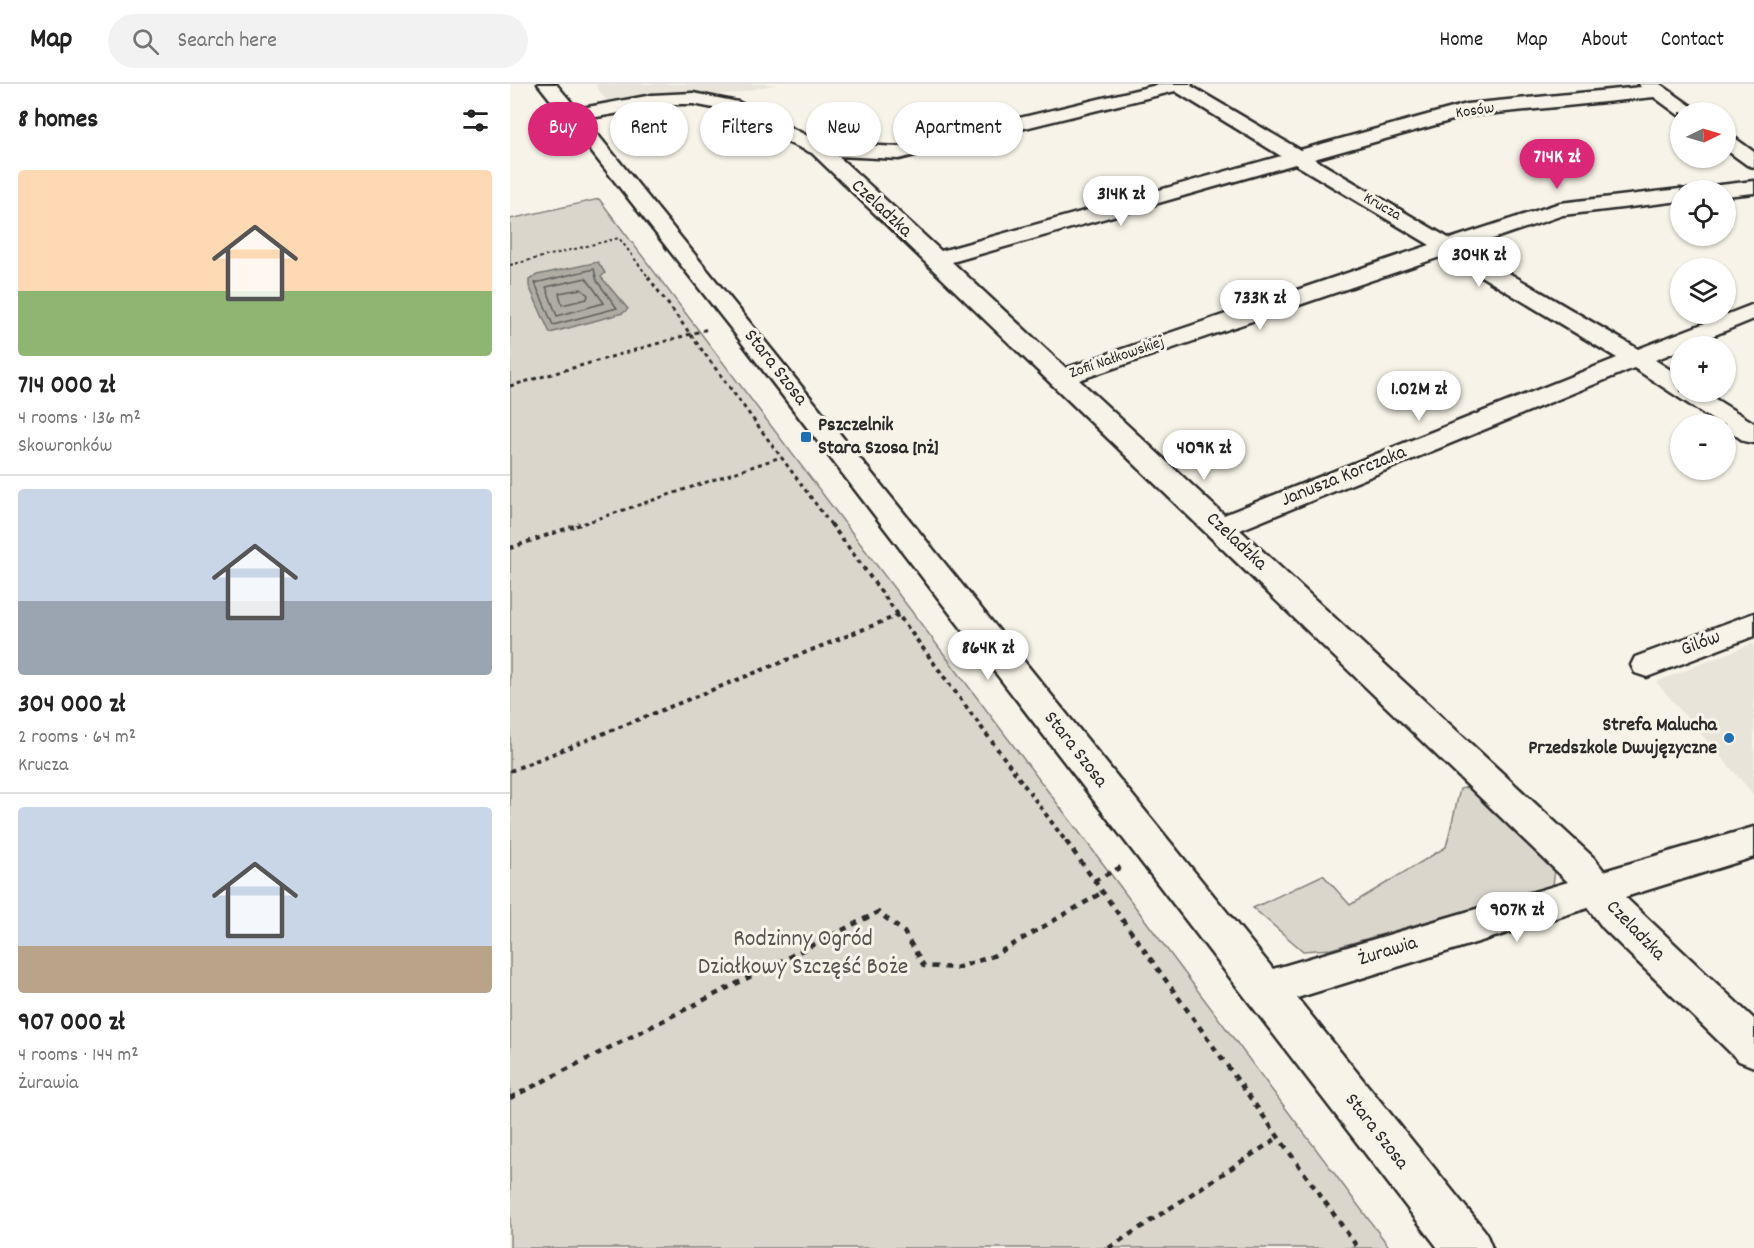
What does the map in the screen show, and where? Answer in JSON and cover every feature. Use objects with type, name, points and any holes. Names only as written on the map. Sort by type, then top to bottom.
[{"type":"street","name":"Stara Szosa","points":[[548,84],[562,102]]},
{"type":"street","points":[[881,152],[899,153],[1178,84]]},
{"type":"street","name":"Krucza","points":[[1178,84],[1635,357],[1670,380]]},
{"type":"street","points":[[1653,88],[1673,102]]},
{"type":"street","name":"Kosów","points":[[935,260],[1467,110],[1653,88]]},
{"type":"street","name":"Czeladzka","points":[[598,111],[636,103],[698,99],[733,106],[806,143]]},
{"type":"street","name":"Stara Szosa","points":[[598,148],[738,321],[1468,1248]]},
{"type":"street","points":[[1736,148],[1754,161]]},
{"type":"street","name":"Czeladzka","points":[[826,156],[1572,861],[1617,916],[1754,1047]]},
{"type":"street","points":[[1736,189],[1754,187]]},
{"type":"street","name":"Zofii Nałkowskiej","points":[[1060,378],[1560,209],[1670,196]]},
{"type":"street","name":"Janusza Korczaka","points":[[1220,527],[1635,357],[1754,311]]},
{"type":"street","points":[[1703,402],[1754,435]]},
{"type":"street","name":"Gilów","points":[[1647,665],[1754,624]]},
{"type":"street","name":"Żurawia","points":[[1264,990],[1754,842]]},
{"type":"path","points":[[510,265],[619,238],[1103,892],[1358,1248]]},
{"type":"path","points":[[510,386],[691,334]]},
{"type":"path","points":[[510,548],[781,457]]},
{"type":"path","points":[[510,771],[899,615]]},
{"type":"path","points":[[510,1098],[878,912],[904,932],[924,966],[956,968],[993,956],[1103,892]]},
{"type":"path","points":[[1109,1248],[1279,1137]]},
{"type":"shaded area","points":[[595,84],[777,84],[737,93],[641,102],[610,102],[609,105]]},
{"type":"shaded area","name":"Strefa Malucha Przedszkole Dwujęzyczne","points":[[1754,643],[1754,795],[1656,682]]},
{"type":"green space","name":"Rodzinny Ogród Działkowy Szczęść Boże","points":[[599,199],[1110,873],[1390,1248],[510,1248],[510,219]]},
{"type":"green space","points":[[1471,786],[1555,869],[1553,885],[1331,949],[1303,951],[1253,908],[1323,875],[1350,905],[1446,847],[1460,789]]},
{"type":"water","points":[[598,262],[605,273],[601,277],[628,309],[623,313],[550,333],[529,286],[529,280],[537,275]]},
{"type":"place","name":"Pszczelnik Stara Szosa [nż]","points":[[806,437]]},
{"type":"place","name":"Strefa Malucha Przedszkole Dwujęzyczne","points":[[1729,738]]}]
